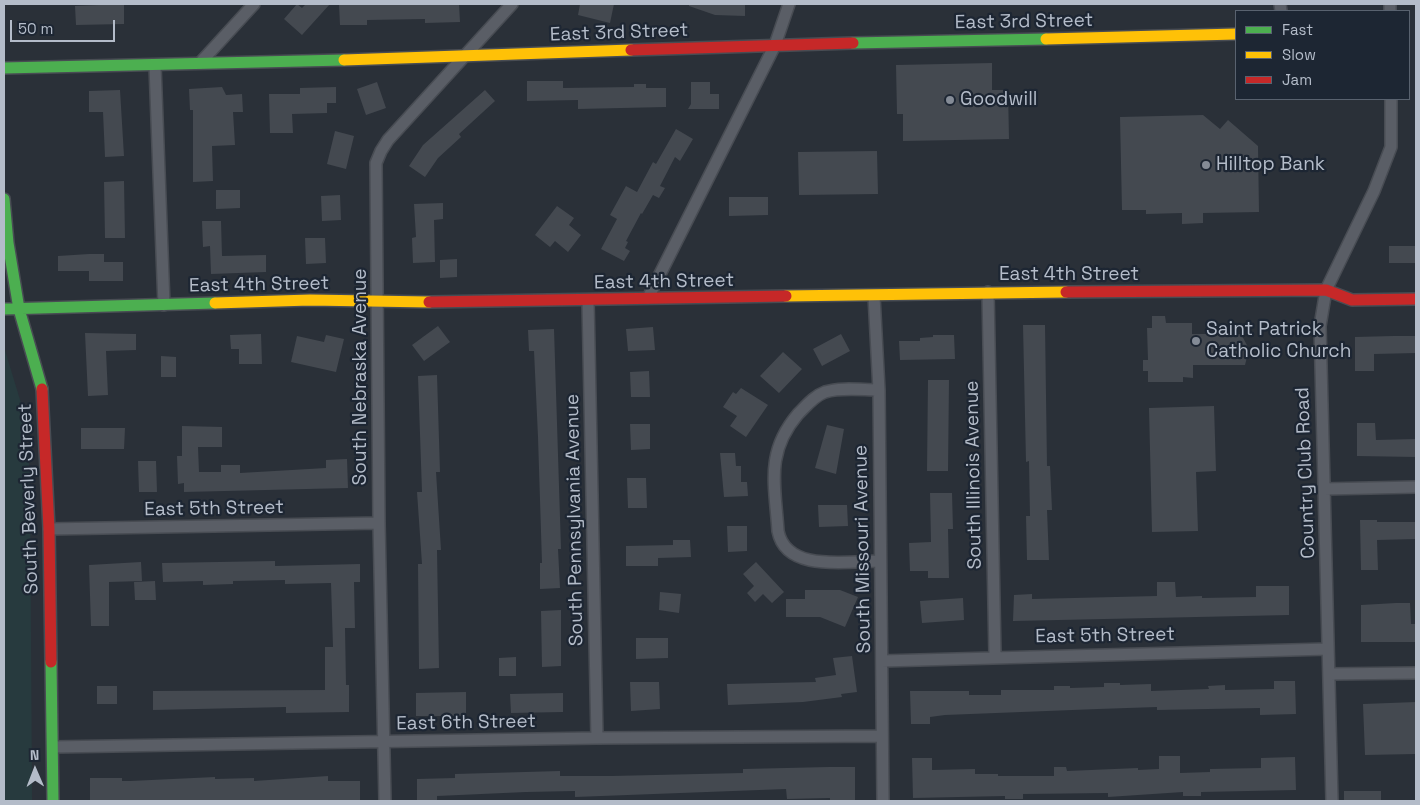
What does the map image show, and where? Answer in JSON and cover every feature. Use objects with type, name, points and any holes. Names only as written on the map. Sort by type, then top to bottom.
[{"type":"street","points":[[200,63],[254,4]]},
{"type":"street","name":"South Nebraska Avenue","points":[[386,801],[379,523],[379,301],[375,176],[381,151],[512,4]]},
{"type":"street","points":[[648,298],[775,45],[789,4]]},
{"type":"street","name":"East 3rd Street","points":[[4,68],[155,66],[775,45],[1235,34]]},
{"type":"street","points":[[155,66],[164,304]]},
{"type":"street","name":"Country Club Road","points":[[1332,801],[1320,326],[1326,290],[1374,191],[1390,146],[1391,100]]},
{"type":"street","name":"South Beverly Street","points":[[4,199],[8,243],[20,309],[42,382],[49,529],[53,801]]},
{"type":"street","points":[[1326,290],[1352,300],[1416,299]]},
{"type":"street","name":"East 4th Street","points":[[4,310],[310,300],[480,303],[648,298],[874,296],[988,292],[1326,290]]},
{"type":"street","name":"South Illinois Avenue","points":[[988,292],[994,656]]},
{"type":"street","name":"South Missouri Avenue","points":[[874,296],[879,390],[881,736],[884,801]]},
{"type":"street","name":"South Pennsylvania Avenue","points":[[588,301],[597,738]]},
{"type":"street","points":[[879,390],[833,390],[823,393],[809,402],[783,434],[774,459],[780,540],[793,555],[817,561],[879,561]]},
{"type":"street","points":[[1324,489],[1416,487]]},
{"type":"street","name":"East 5th Street","points":[[49,529],[379,523]]},
{"type":"street","name":"East 5th Street","points":[[882,661],[994,656],[1328,649]]},
{"type":"street","points":[[1329,674],[1416,672]]},
{"type":"street","name":"East 6th Street","points":[[52,747],[597,738],[881,736]]},
{"type":"green space","points":[[4,347],[21,403],[30,472],[32,801],[4,801]]},
{"type":"building","points":[[124,4],[124,24],[76,25],[75,6]]},
{"type":"building","points":[[297,4],[302,8],[306,4],[330,4],[302,35],[284,19]]},
{"type":"building","points":[[339,4],[459,4],[460,22],[425,23],[425,19],[367,20],[367,25],[340,25]]},
{"type":"building","points":[[580,4],[614,4],[610,23],[578,15]]},
{"type":"building","points":[[689,4],[745,4],[745,16],[715,15],[689,6]]},
{"type":"building","points":[[992,63],[992,90],[1008,90],[1009,139],[903,141],[903,114],[897,114],[896,65]]},
{"type":"building","points":[[527,81],[563,81],[563,88],[634,87],[634,84],[646,84],[646,88],[666,88],[666,107],[578,109],[578,100],[527,101]]},
{"type":"building","points":[[377,82],[386,108],[366,115],[357,89]]},
{"type":"building","points":[[691,82],[710,82],[710,94],[719,94],[719,109],[688,109],[691,104]]},
{"type":"building","points":[[222,87],[226,95],[242,94],[243,112],[233,112],[235,145],[212,146],[213,181],[193,182],[193,110],[190,110],[189,89]]},
{"type":"building","points":[[336,87],[336,103],[327,103],[327,113],[292,114],[293,133],[270,133],[269,94],[300,94],[300,88]]},
{"type":"building","points":[[120,90],[124,156],[105,157],[103,112],[89,112],[89,91]]},
{"type":"building","points":[[485,90],[495,101],[459,134],[461,137],[438,158],[425,177],[409,166],[423,145]]},
{"type":"building","points":[[1203,115],[1220,129],[1228,120],[1258,146],[1259,212],[1203,213],[1203,223],[1182,224],[1182,213],[1146,214],[1146,210],[1122,210],[1120,117]]},
{"type":"building","points":[[676,129],[693,139],[680,161],[675,157],[660,186],[665,188],[659,198],[653,195],[641,213],[626,241],[628,242],[625,248],[630,251],[624,261],[601,249],[617,219],[610,215],[626,186],[637,192],[653,162],[656,164]]},
{"type":"building","points":[[335,131],[354,136],[346,169],[327,164]]},
{"type":"building","points":[[877,151],[878,194],[799,195],[798,152]]},
{"type":"building","points":[[124,181],[125,238],[105,238],[104,182]]},
{"type":"building","points":[[216,190],[240,190],[240,208],[216,209]]},
{"type":"building","points":[[340,195],[341,220],[322,221],[321,196]]},
{"type":"building","points":[[729,197],[768,197],[768,215],[729,216]]},
{"type":"building","points":[[443,203],[443,219],[434,220],[435,262],[413,263],[412,238],[416,237],[414,204]]},
{"type":"building","points":[[557,206],[574,218],[569,225],[581,235],[568,252],[555,241],[550,247],[535,235]]},
{"type":"building","points":[[202,221],[221,221],[222,256],[266,255],[266,272],[211,274],[210,246],[203,247]]},
{"type":"building","points":[[305,238],[325,238],[326,263],[306,264]]},
{"type":"building","points":[[1389,246],[1416,246],[1416,263],[1389,263]]},
{"type":"building","points":[[104,254],[104,262],[123,262],[123,281],[89,281],[89,271],[58,271],[58,256]]},
{"type":"building","points":[[457,259],[457,277],[440,278],[440,260]]},
{"type":"building","name":"Saint Patrick Catholic Church","points":[[1152,316],[1165,316],[1166,323],[1192,323],[1192,334],[1241,334],[1249,349],[1245,365],[1193,365],[1193,378],[1183,377],[1183,382],[1148,382],[1148,371],[1143,371],[1143,360],[1148,360],[1147,328],[1152,328]]},
{"type":"building","points":[[1023,325],[1045,325],[1047,466],[1050,466],[1052,510],[1047,510],[1049,560],[1027,560],[1026,516],[1030,516],[1029,461],[1026,462]]},
{"type":"building","points":[[438,326],[450,342],[424,361],[412,345]]},
{"type":"building","points":[[653,327],[655,350],[628,351],[626,329]]},
{"type":"building","points":[[554,329],[561,549],[558,549],[560,588],[540,589],[540,563],[542,563],[538,437],[534,351],[529,351],[528,330]]},
{"type":"building","points":[[85,333],[136,334],[136,350],[106,351],[108,395],[88,396]]},
{"type":"building","points":[[261,334],[262,364],[239,364],[239,349],[231,349],[230,335]]},
{"type":"building","points":[[841,334],[850,351],[822,366],[813,349]]},
{"type":"building","points":[[326,335],[344,339],[336,372],[291,362],[297,336],[324,342]]},
{"type":"building","points":[[933,335],[954,335],[955,359],[900,360],[899,341],[920,341],[920,338],[933,337]]},
{"type":"building","points":[[1416,336],[1416,353],[1374,354],[1374,371],[1355,371],[1355,337]]},
{"type":"building","points":[[783,352],[802,369],[779,393],[760,376]]},
{"type":"building","points":[[161,356],[176,357],[176,377],[161,377]]},
{"type":"building","points":[[649,371],[650,397],[631,397],[630,372]]},
{"type":"building","points":[[437,375],[440,472],[436,472],[441,550],[437,550],[439,668],[419,669],[418,564],[422,564],[417,492],[422,492],[418,376]]},
{"type":"building","points":[[928,380],[949,380],[948,471],[927,471]]},
{"type":"building","points":[[741,388],[768,405],[746,437],[730,426],[737,416],[723,407],[733,392],[736,394]]},
{"type":"building","points":[[1214,406],[1216,471],[1196,472],[1198,531],[1152,532],[1149,408]]},
{"type":"building","points":[[1357,423],[1375,423],[1376,440],[1416,439],[1416,457],[1357,456]]},
{"type":"building","points":[[630,424],[650,424],[650,449],[631,450]]},
{"type":"building","points":[[827,425],[844,429],[836,474],[815,468]]},
{"type":"building","points":[[182,426],[222,427],[222,447],[198,447],[199,472],[221,472],[221,465],[240,465],[240,473],[326,468],[326,460],[347,459],[348,488],[184,492],[184,483],[178,484],[177,456],[182,456]]},
{"type":"building","points":[[81,428],[125,428],[124,449],[81,449]]},
{"type":"building","points":[[720,453],[735,453],[736,466],[741,466],[741,482],[747,482],[748,496],[724,497]]},
{"type":"building","points":[[138,461],[156,461],[157,492],[139,492]]},
{"type":"building","points":[[627,478],[646,478],[647,508],[628,508]]},
{"type":"building","points":[[930,493],[952,493],[953,529],[948,529],[949,578],[928,578],[928,571],[910,571],[909,543],[931,542]]},
{"type":"building","points":[[818,505],[847,505],[848,526],[819,527]]},
{"type":"building","points":[[1360,520],[1416,522],[1416,539],[1377,540],[1378,570],[1361,570]]},
{"type":"building","points":[[727,526],[747,526],[747,551],[728,552]]},
{"type":"building","points":[[673,540],[690,540],[691,557],[658,558],[658,566],[626,566],[626,546],[673,545]]},
{"type":"building","points":[[275,561],[275,566],[360,564],[360,582],[354,582],[355,628],[345,628],[346,685],[349,685],[349,712],[286,713],[286,707],[153,710],[153,691],[325,690],[325,647],[333,647],[331,583],[285,584],[285,580],[233,581],[233,584],[203,585],[203,581],[163,582],[162,563]]},
{"type":"building","points":[[141,562],[142,581],[109,582],[109,626],[91,626],[89,565]]},
{"type":"building","points":[[756,562],[784,592],[772,603],[763,594],[755,602],[747,593],[754,586],[743,574]]},
{"type":"building","points":[[155,581],[156,600],[135,600],[134,582]]},
{"type":"building","points":[[1157,582],[1175,582],[1176,597],[1202,596],[1202,598],[1256,597],[1256,586],[1289,586],[1289,615],[1013,621],[1014,595],[1032,594],[1032,599],[1157,596]]},
{"type":"building","points":[[805,590],[840,590],[858,597],[845,627],[820,617],[786,617],[786,599],[805,599]]},
{"type":"building","points":[[660,592],[681,594],[679,613],[659,610]]},
{"type":"building","points":[[963,598],[964,620],[922,623],[920,601]]},
{"type":"building","points":[[1410,603],[1411,624],[1416,624],[1416,642],[1361,642],[1361,605]]},
{"type":"building","points":[[561,610],[561,666],[542,667],[541,611]]},
{"type":"building","points":[[636,638],[668,638],[668,658],[636,659]]},
{"type":"building","points":[[852,656],[857,692],[841,694],[842,697],[803,702],[728,705],[727,684],[816,682],[815,678],[836,675],[833,658]]},
{"type":"building","points":[[516,657],[516,676],[499,676],[499,658]]},
{"type":"building","points":[[1274,681],[1295,681],[1296,714],[1260,715],[1260,708],[1157,710],[1157,707],[945,715],[930,717],[930,724],[911,724],[910,691],[969,691],[969,695],[1001,695],[1001,690],[1054,690],[1054,686],[1070,686],[1070,688],[1104,687],[1104,683],[1120,683],[1120,685],[1151,684],[1151,691],[1209,689],[1208,686],[1225,685],[1225,690],[1274,689]]},
{"type":"building","points":[[630,682],[659,682],[660,709],[631,711]]},
{"type":"building","points":[[97,686],[117,686],[117,704],[97,704]]},
{"type":"building","points":[[466,692],[466,716],[416,716],[416,693]]},
{"type":"building","points":[[563,693],[563,712],[511,713],[510,694]]},
{"type":"building","points":[[1416,702],[1415,754],[1365,755],[1363,704]]},
{"type":"building","points":[[1159,756],[1180,756],[1180,773],[1210,772],[1210,769],[1261,768],[1261,758],[1295,757],[1296,790],[1201,792],[1201,796],[1183,796],[1183,792],[1108,797],[1108,793],[1023,794],[1023,799],[1005,799],[1005,796],[913,798],[912,758],[932,758],[932,770],[975,769],[975,774],[1054,776],[1054,767],[1066,767],[1067,771],[1159,769]]},
{"type":"building","points":[[855,767],[855,801],[830,801],[830,798],[787,799],[786,789],[575,797],[575,791],[526,792],[437,796],[437,801],[417,801],[417,779],[455,778],[455,774],[560,771],[560,776],[611,776],[743,773],[743,769]]},
{"type":"building","points":[[328,776],[328,781],[360,781],[360,801],[90,800],[90,778],[122,778],[122,781],[130,781],[215,777],[215,779],[254,778],[254,781]]},
{"type":"building","points":[[1344,791],[1381,791],[1381,801],[1344,801]]},
{"type":"traffic: fast","points":[[853,43],[1046,39]]},
{"type":"traffic: fast","points":[[4,68],[344,60]]},
{"type":"traffic: fast","points":[[4,199],[8,243],[19,309],[42,389]]},
{"type":"traffic: fast","points":[[4,309],[215,303]]},
{"type":"traffic: fast","points":[[51,662],[53,801]]},
{"type":"traffic: slow","points":[[1046,39],[1235,34]]},
{"type":"traffic: slow","points":[[344,60],[631,50]]},
{"type":"traffic: slow","points":[[786,296],[1066,292]]},
{"type":"traffic: slow","points":[[215,303],[310,300],[429,302]]},
{"type":"traffic: jam","points":[[631,50],[853,43]]},
{"type":"traffic: jam","points":[[1066,292],[1326,290],[1352,300],[1416,299]]},
{"type":"traffic: jam","points":[[429,302],[786,296]]},
{"type":"traffic: jam","points":[[42,389],[49,529],[51,662]]},
{"type":"place","name":"Goodwill","points":[[950,100]]},
{"type":"place","name":"Hilltop Bank","points":[[1206,165]]},
{"type":"place","name":"Saint Patrick Catholic Church","points":[[1196,341]]}]
